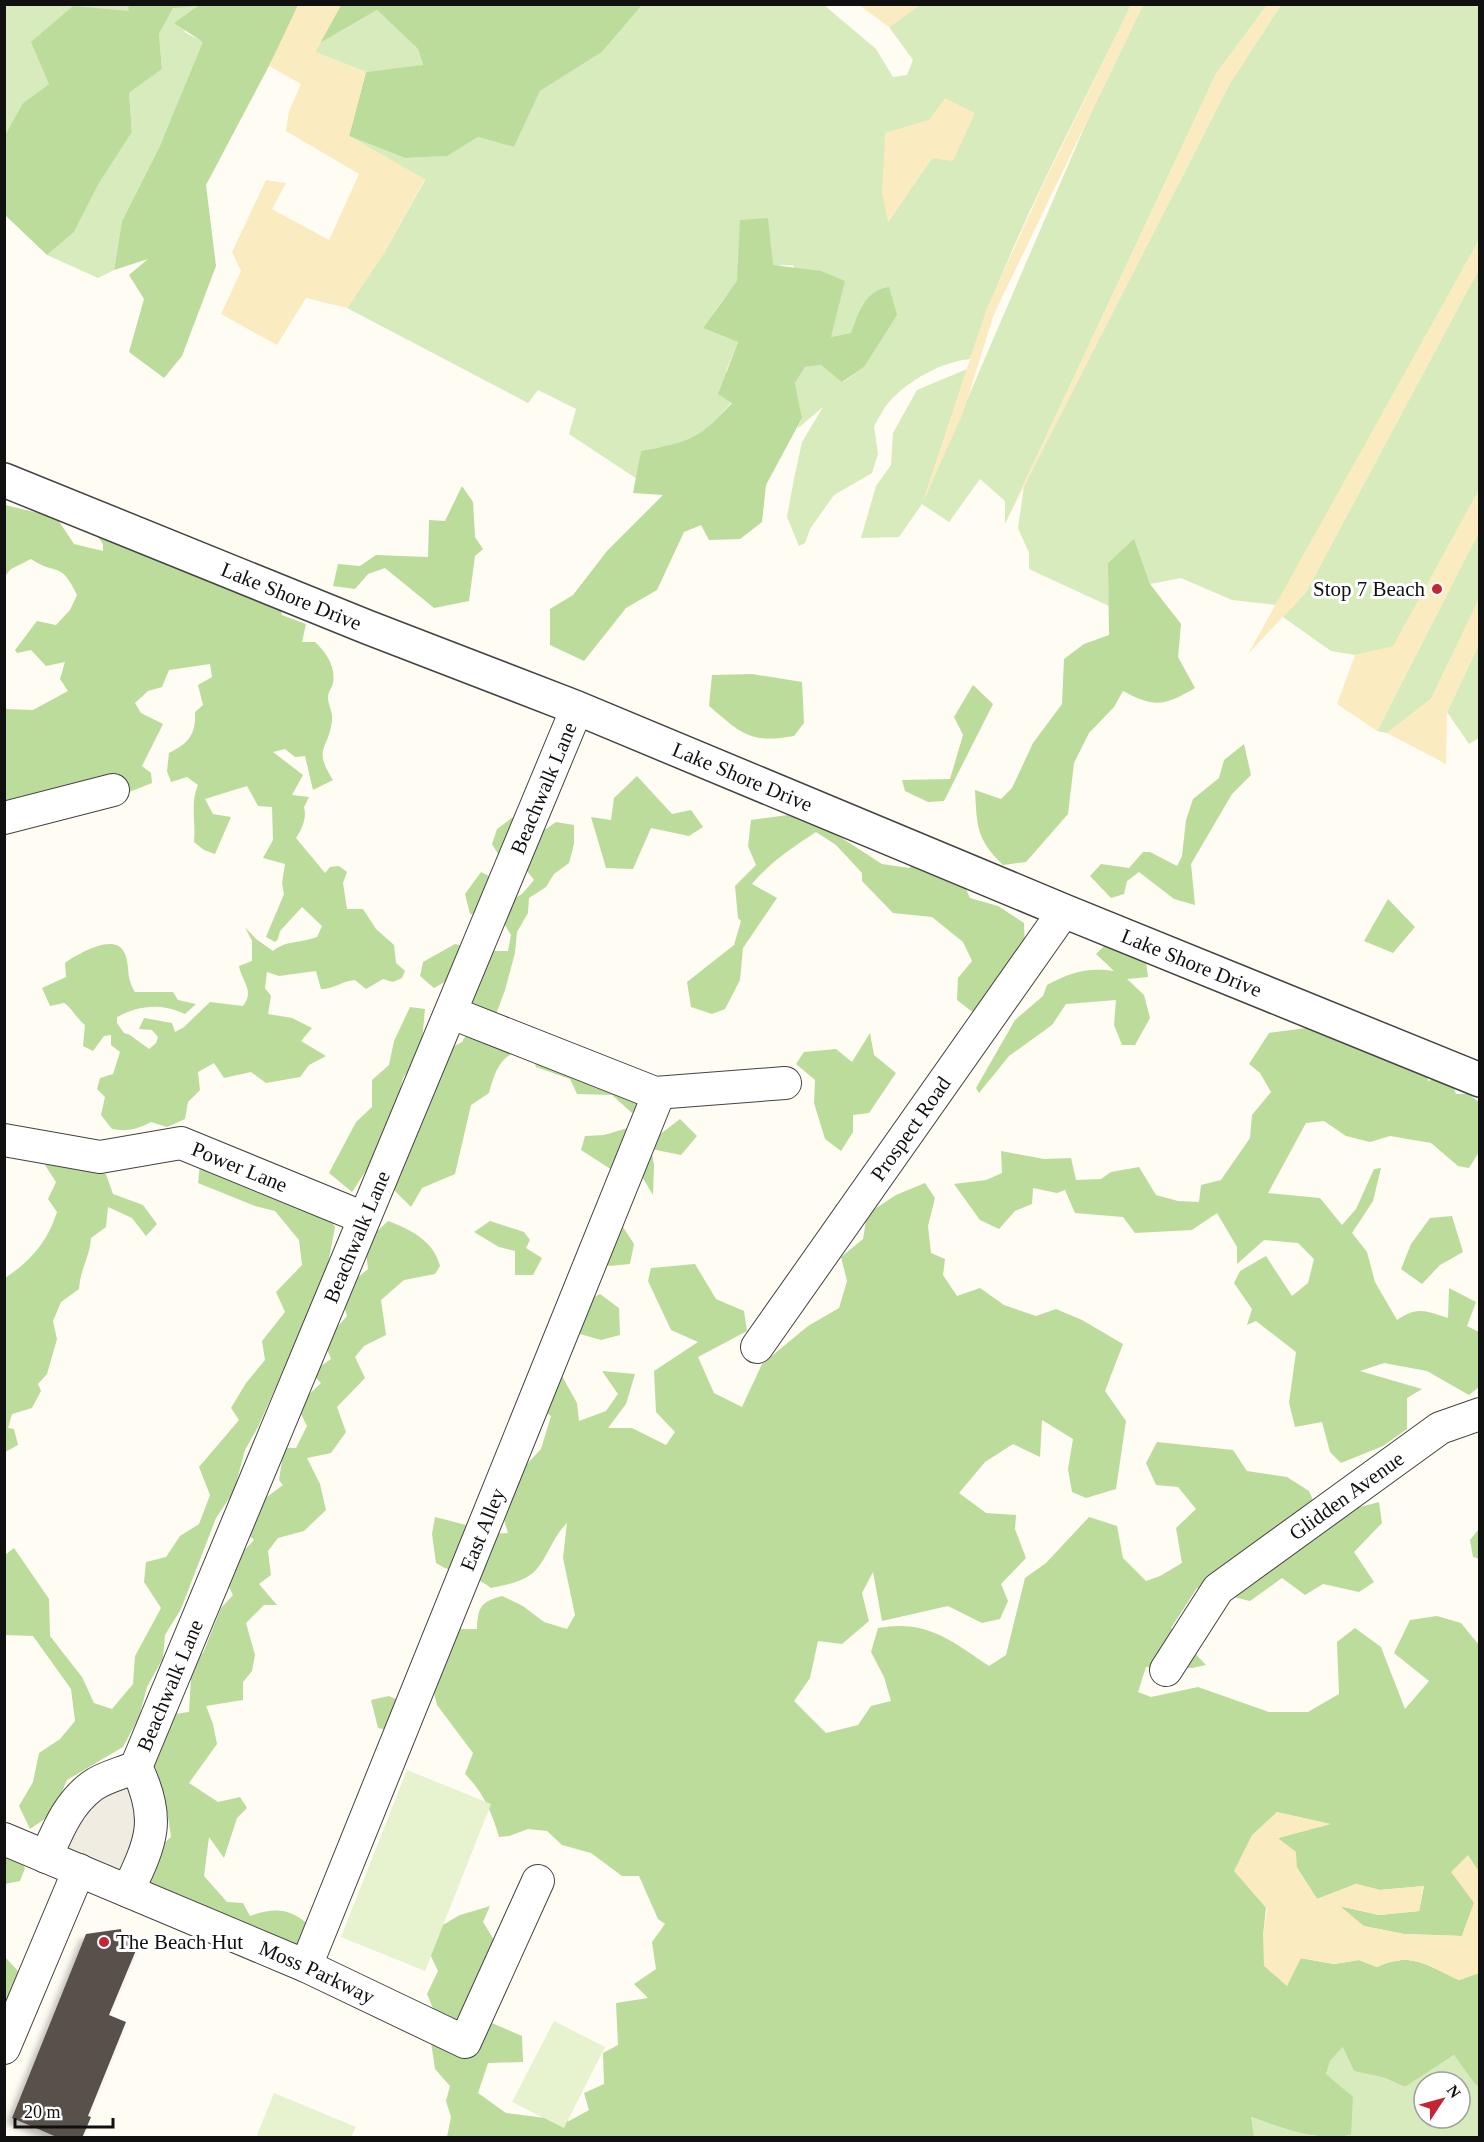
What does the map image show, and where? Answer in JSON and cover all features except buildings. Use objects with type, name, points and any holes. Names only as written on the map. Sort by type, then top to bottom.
[{"type":"street","name":"Lake Shore Drive","points":[[4,480],[367,627],[578,708],[1064,911],[1479,1080]]},
{"type":"street","name":"Beachwalk Lane","points":[[46,1857],[73,1805],[94,1785],[136,1767],[578,708]]},
{"type":"street","points":[[4,818],[113,790]]},
{"type":"street","name":"Prospect Road","points":[[757,1347],[1064,911]]},
{"type":"street","points":[[452,1013],[660,1093],[785,1083]]},
{"type":"street","name":"East Alley","points":[[306,1966],[660,1093]]},
{"type":"street","name":"Power Lane","points":[[4,1140],[100,1158],[181,1143],[364,1218]]},
{"type":"street","name":"Glidden Avenue","points":[[1166,1670],[1218,1589],[1440,1428],[1479,1414]]},
{"type":"street","name":"Beachwalk Lane","points":[[128,1891],[149,1846],[152,1811],[145,1785],[136,1767]]},
{"type":"street","name":"Moss Parkway","points":[[4,1839],[306,1966],[465,2042],[538,1881]]},
{"type":"street","points":[[4,2048],[79,1870]]},
{"type":"green space","points":[[5,5],[128,5],[130,11],[49,84],[23,103],[5,135]]},
{"type":"green space","points":[[128,5],[298,5],[289,28],[206,185],[216,266],[182,356],[164,378],[129,352],[144,299],[129,275],[148,259],[114,270],[122,221],[159,148],[203,42],[174,23],[198,6],[173,8],[159,34],[162,69],[129,93],[132,132],[98,185],[74,232],[47,255],[5,215],[5,135],[23,103],[49,84],[31,42],[73,6],[129,11]]},
{"type":"green space","points":[[341,5],[642,5],[602,52],[540,91],[514,147],[478,137],[447,156],[405,158],[349,136],[366,72],[423,65],[418,49],[377,10],[320,43]]},
{"type":"green space","points":[[642,5],[824,5],[876,49],[893,77],[907,75],[913,60],[889,27],[920,5],[1131,5],[1024,224],[986,313],[970,359],[948,364],[926,373],[906,386],[889,402],[874,426],[878,454],[872,473],[834,495],[810,529],[805,543],[799,546],[787,517],[802,442],[823,407],[797,429],[802,418],[795,383],[805,367],[821,365],[843,382],[864,367],[864,302],[851,333],[831,337],[793,265],[761,269],[739,282],[721,302],[703,328],[738,342],[726,371],[732,402],[710,427],[690,441],[641,451],[637,479],[569,434],[576,409],[538,390],[528,403],[347,308],[384,253],[425,180],[349,136],[405,158],[446,156],[478,137],[514,147],[540,91],[602,52]],"holes":[[[929,120],[932,158],[888,222],[885,134]]]},
{"type":"green space","points":[[1143,5],[1267,5],[1216,74],[1005,524],[1005,501],[980,479],[949,522],[922,504],[899,537],[861,538],[876,486],[891,465],[893,433],[917,390],[967,369],[926,495],[1088,119]]},
{"type":"green space","points":[[1281,5],[1479,5],[1479,240],[1276,605],[1232,600],[1181,578],[1150,584],[1134,540],[1108,563],[1109,606],[1029,569],[1029,553],[1018,528],[1024,486],[1230,83]]},
{"type":"green space","points":[[199,6],[184,32],[204,42],[159,148],[122,221],[114,270],[98,278],[47,255],[74,232],[98,185],[132,132],[129,93],[162,69],[159,34],[173,7]]},
{"type":"green space","points":[[377,10],[418,49],[423,66],[366,72],[315,52],[320,43]]},
{"type":"green space","points":[[768,218],[773,265],[821,271],[845,281],[831,337],[851,333],[868,298],[881,289],[889,287],[897,315],[864,367],[842,382],[821,365],[805,367],[795,383],[802,418],[766,485],[762,522],[740,539],[709,540],[701,525],[684,532],[657,590],[626,608],[584,661],[550,645],[550,609],[573,595],[607,551],[663,495],[633,493],[641,451],[692,438],[710,425],[732,403],[718,394],[738,342],[703,328],[737,281],[740,220]]},
{"type":"green space","points":[[1479,269],[1479,490],[1393,647],[1355,655],[1331,651],[1283,617],[1306,592]]},
{"type":"green space","points":[[462,486],[473,502],[475,537],[483,549],[475,556],[469,601],[434,608],[385,568],[368,574],[355,589],[333,586],[338,564],[360,566],[376,555],[428,557],[429,520],[445,521]]},
{"type":"green space","points":[[5,505],[56,517],[74,544],[103,551],[103,544],[93,530],[277,598],[282,615],[306,624],[302,642],[315,642],[329,660],[334,677],[328,697],[332,720],[323,754],[333,780],[313,790],[305,756],[295,757],[285,749],[273,752],[303,775],[292,795],[309,797],[304,807],[303,823],[296,838],[325,873],[330,867],[339,866],[347,872],[343,883],[347,909],[363,909],[376,929],[394,945],[396,963],[405,971],[402,978],[393,982],[383,979],[366,989],[355,980],[321,989],[316,971],[279,976],[267,972],[265,988],[271,996],[268,1014],[292,1018],[312,1028],[301,1041],[326,1056],[309,1065],[300,1077],[266,1083],[251,1072],[224,1078],[214,1063],[198,1072],[200,1090],[188,1102],[185,1119],[167,1127],[151,1122],[137,1128],[123,1130],[112,1129],[101,1115],[105,1097],[97,1089],[100,1078],[113,1074],[120,1052],[111,1045],[111,1035],[104,1036],[93,1051],[83,1046],[85,1025],[64,1003],[50,1006],[42,988],[66,977],[65,963],[95,947],[112,944],[119,946],[124,952],[130,981],[135,992],[173,992],[178,1000],[196,1004],[185,1014],[167,1008],[151,1007],[134,1010],[117,1017],[117,1023],[124,1033],[149,1049],[156,1043],[158,1037],[152,1030],[139,1029],[144,1018],[172,1023],[175,1032],[184,1027],[210,1002],[243,1006],[248,991],[239,966],[252,961],[252,941],[245,927],[256,939],[273,951],[289,943],[317,937],[322,926],[302,907],[280,931],[275,942],[266,937],[284,894],[282,883],[285,864],[263,858],[273,840],[272,807],[258,806],[247,786],[205,799],[213,814],[231,817],[215,854],[204,850],[194,842],[194,806],[198,785],[187,777],[171,782],[167,771],[169,753],[190,737],[195,712],[203,705],[198,685],[212,677],[210,664],[169,670],[162,687],[148,691],[135,703],[141,713],[163,724],[142,766],[151,773],[152,783],[119,796],[5,803],[5,709],[33,710],[68,691],[60,679],[65,662],[46,666],[31,650],[17,653],[15,650],[37,621],[56,625],[70,610],[77,595],[67,577],[62,573],[31,559],[11,569],[5,576]]},
{"type":"green space","points":[[1479,532],[1479,599],[1431,699],[1387,733],[1377,731]]},
{"type":"green space","points":[[1134,539],[1150,584],[1181,624],[1178,657],[1195,688],[1159,703],[1143,700],[1123,691],[1114,707],[1089,733],[1074,763],[1068,814],[1026,862],[1003,865],[994,856],[980,831],[975,790],[1001,799],[1012,788],[1033,743],[1062,704],[1064,659],[1084,644],[1109,635],[1108,563]]},
{"type":"green space","points":[[1479,644],[1479,738],[1469,744],[1447,712]]},
{"type":"green space","points":[[752,674],[802,682],[804,723],[794,736],[766,738],[747,734],[729,723],[709,706],[712,675]]},
{"type":"green space","points":[[973,685],[993,704],[944,801],[928,802],[905,791],[902,780],[950,779],[963,735],[954,717]]},
{"type":"green space","points":[[1244,744],[1251,775],[1232,794],[1191,864],[1195,905],[1174,899],[1139,872],[1127,881],[1124,894],[1111,898],[1090,876],[1101,864],[1129,868],[1143,852],[1150,852],[1177,866],[1182,856],[1186,820],[1193,799],[1219,778],[1224,760]]},
{"type":"green space","points":[[637,776],[672,814],[691,810],[703,827],[689,836],[651,828],[633,869],[606,868],[591,817],[611,820],[614,798]]},
{"type":"green space","points":[[803,813],[882,864],[909,868],[931,852],[952,858],[970,898],[998,906],[1024,923],[1026,972],[979,1017],[957,1000],[958,978],[972,961],[963,942],[932,917],[893,913],[862,881],[862,873],[836,845],[816,832],[774,862],[752,884],[777,898],[743,948],[740,980],[725,1009],[712,1014],[691,1007],[687,982],[734,945],[741,921],[738,918],[735,886],[756,865],[748,846],[751,820]]},
{"type":"green space","points":[[513,817],[516,830],[530,840],[556,822],[574,825],[574,844],[569,863],[554,874],[546,887],[529,898],[528,913],[517,932],[515,953],[495,1017],[637,1094],[641,1109],[632,1113],[612,1095],[577,1094],[570,1079],[536,1067],[531,1051],[513,1053],[502,1062],[494,1076],[489,1093],[471,1105],[455,1174],[422,1188],[411,1207],[387,1183],[449,1049],[462,1042],[477,1016],[450,979],[434,988],[420,976],[423,962],[455,944],[488,951],[508,951],[511,935],[500,917],[470,914],[465,894],[481,872],[493,878],[505,904],[522,894],[534,880],[523,866],[501,859],[492,844],[497,829]]},
{"type":"green space","points":[[1388,899],[1415,927],[1393,953],[1364,941]]},
{"type":"green space","points":[[1118,933],[1145,952],[1148,977],[1127,979],[1144,995],[1150,1018],[1135,1045],[1122,1045],[1114,1025],[1116,1000],[1066,1004],[1052,1025],[1009,1056],[979,1093],[976,1088],[1015,1020],[1043,996],[1047,985],[1079,972],[1114,971],[1096,954]]},
{"type":"green space","points":[[410,1007],[425,1009],[421,1052],[403,1078],[397,1105],[371,1163],[352,1192],[329,1173],[356,1122],[372,1107],[372,1080],[389,1065],[394,1041]]},
{"type":"green space","points":[[1322,1026],[1424,1056],[1428,1081],[1450,1075],[1456,1094],[1468,1094],[1479,1102],[1479,1152],[1469,1168],[1458,1166],[1431,1143],[1390,1136],[1370,1142],[1346,1136],[1324,1121],[1306,1123],[1268,1193],[1320,1198],[1342,1225],[1356,1209],[1374,1169],[1381,1168],[1373,1201],[1352,1233],[1367,1252],[1375,1282],[1397,1320],[1416,1311],[1448,1318],[1449,1288],[1476,1302],[1467,1326],[1479,1332],[1479,1387],[1469,1395],[1427,1371],[1384,1363],[1360,1371],[1422,1389],[1407,1398],[1407,1429],[1383,1446],[1341,1463],[1330,1452],[1322,1422],[1295,1427],[1289,1403],[1296,1352],[1256,1321],[1247,1325],[1252,1309],[1234,1283],[1240,1271],[1266,1256],[1292,1296],[1308,1283],[1314,1259],[1298,1243],[1264,1240],[1237,1264],[1237,1247],[1217,1213],[1192,1230],[1135,1233],[1123,1217],[1075,1213],[1065,1190],[1057,1193],[1033,1188],[1032,1204],[1015,1211],[999,1229],[980,1220],[954,1184],[986,1180],[1002,1173],[1001,1151],[1044,1159],[1071,1158],[1076,1180],[1101,1179],[1111,1172],[1139,1167],[1156,1195],[1178,1201],[1199,1202],[1201,1185],[1221,1180],[1250,1138],[1252,1115],[1271,1092],[1260,1073],[1249,1064],[1269,1033]]},
{"type":"green space","points":[[870,1033],[874,1055],[896,1073],[869,1113],[853,1115],[853,1132],[841,1151],[825,1139],[814,1103],[815,1080],[796,1064],[804,1052],[836,1049],[852,1062]]},
{"type":"green space","points":[[680,1119],[697,1136],[681,1155],[651,1149],[654,1165],[653,1195],[641,1175],[609,1168],[581,1150],[585,1136],[604,1135],[631,1127],[650,1142]]},
{"type":"green space","points":[[76,1145],[85,1171],[106,1174],[113,1194],[143,1205],[157,1224],[146,1236],[132,1218],[108,1207],[106,1227],[91,1238],[79,1289],[61,1302],[53,1321],[57,1339],[47,1374],[38,1384],[41,1391],[32,1408],[12,1414],[8,1428],[14,1429],[18,1445],[5,1452],[5,1278],[37,1250],[49,1232],[57,1212],[48,1199],[56,1182],[45,1165]]},
{"type":"green space","points":[[200,1164],[323,1208],[335,1227],[326,1274],[258,1427],[245,1450],[234,1491],[216,1518],[181,1609],[165,1635],[163,1658],[147,1687],[139,1717],[123,1747],[67,1780],[52,1814],[30,1829],[19,1806],[33,1782],[39,1753],[60,1739],[75,1721],[71,1689],[33,1636],[5,1635],[5,1555],[14,1548],[49,1599],[50,1636],[82,1677],[94,1703],[112,1709],[133,1684],[135,1656],[161,1608],[144,1582],[146,1562],[166,1557],[180,1536],[199,1524],[210,1495],[199,1467],[239,1420],[231,1408],[246,1383],[265,1360],[262,1341],[285,1312],[276,1292],[302,1265],[299,1240],[275,1211],[255,1206],[198,1183]]},
{"type":"green space","points":[[925,1183],[935,1198],[928,1226],[931,1253],[945,1259],[943,1275],[957,1296],[980,1288],[1004,1305],[1036,1316],[1056,1309],[1082,1320],[1123,1344],[1105,1391],[1126,1421],[1116,1489],[1086,1498],[1072,1492],[1068,1469],[1073,1439],[1042,1420],[1040,1457],[1013,1444],[985,1462],[959,1493],[986,1513],[1016,1515],[1015,1529],[1026,1558],[1001,1584],[1008,1601],[1000,1619],[982,1623],[948,1606],[882,1621],[873,1572],[862,1593],[869,1621],[842,1644],[818,1641],[810,1678],[794,1701],[826,1733],[858,1725],[871,1706],[891,1701],[884,1677],[871,1652],[878,1628],[910,1626],[924,1629],[950,1640],[989,1666],[1006,1655],[1025,1578],[1046,1563],[1089,1517],[1117,1526],[1123,1558],[1146,1581],[1182,1563],[1176,1528],[1196,1509],[1178,1487],[1156,1485],[1146,1463],[1157,1442],[1233,1450],[1247,1471],[1287,1477],[1309,1491],[1326,1531],[1345,1511],[1379,1502],[1382,1523],[1354,1552],[1374,1582],[1359,1592],[1323,1584],[1305,1595],[1282,1578],[1250,1601],[1197,1588],[1171,1628],[1206,1665],[1192,1668],[1146,1667],[1138,1692],[1151,1697],[1198,1687],[1269,1712],[1308,1712],[1339,1694],[1337,1642],[1355,1628],[1381,1647],[1405,1709],[1429,1681],[1394,1653],[1410,1620],[1437,1616],[1461,1623],[1479,1645],[1479,1872],[1468,1856],[1474,1903],[1462,1936],[1404,1934],[1363,1926],[1339,1906],[1379,1915],[1419,1911],[1424,1886],[1380,1890],[1356,1884],[1317,1899],[1278,1838],[1329,1824],[1276,1812],[1263,1936],[1287,1985],[1300,1958],[1334,1964],[1359,1960],[1377,1967],[1389,1962],[1409,1960],[1428,1965],[1459,1980],[1479,1973],[1479,2087],[1472,2080],[1472,2070],[1465,2070],[1454,2055],[1431,2070],[1412,2070],[1412,2082],[1405,2087],[1385,2078],[1354,2071],[1343,2047],[1330,2061],[1326,2074],[1353,2097],[1351,2135],[1338,2137],[1300,2133],[1251,2117],[1254,2137],[447,2137],[451,2117],[446,2101],[450,2086],[435,2069],[430,2035],[442,2030],[427,1994],[438,1971],[422,1937],[460,1915],[490,1906],[483,1922],[499,1948],[487,2021],[522,2036],[523,2062],[488,2063],[478,2093],[506,2113],[569,2121],[589,2110],[584,2093],[604,2084],[603,2053],[618,2045],[616,2003],[648,1998],[634,1984],[656,1969],[652,1942],[665,1924],[658,1919],[639,1876],[622,1876],[591,1853],[562,1845],[547,1831],[528,1829],[499,1837],[486,1803],[465,1774],[473,1753],[437,1705],[430,1677],[455,1629],[477,1629],[478,1615],[482,1606],[495,1598],[502,1596],[523,1606],[544,1622],[567,1629],[575,1615],[563,1558],[567,1523],[531,1575],[491,1588],[478,1580],[436,1563],[432,1534],[435,1517],[470,1526],[487,1534],[508,1533],[504,1520],[518,1474],[541,1449],[551,1416],[539,1408],[546,1391],[562,1376],[577,1403],[579,1421],[606,1411],[618,1394],[602,1371],[635,1374],[626,1404],[608,1428],[632,1428],[666,1445],[675,1432],[656,1412],[654,1371],[698,1342],[671,1330],[648,1281],[651,1268],[695,1264],[716,1299],[744,1311],[747,1331],[698,1357],[714,1393],[742,1407],[762,1364],[808,1326],[839,1308],[847,1281],[841,1257],[863,1239],[867,1214],[896,1195]]},
{"type":"green space","points":[[1452,1216],[1463,1252],[1440,1265],[1422,1284],[1401,1269],[1411,1244],[1430,1218]]},
{"type":"green space","points":[[388,1221],[413,1232],[427,1243],[437,1257],[440,1266],[435,1274],[404,1280],[381,1300],[386,1335],[364,1346],[355,1357],[365,1378],[337,1407],[346,1432],[331,1453],[307,1458],[320,1484],[326,1510],[304,1531],[278,1538],[268,1551],[271,1575],[259,1584],[277,1605],[264,1605],[246,1623],[255,1655],[252,1671],[243,1682],[243,1700],[206,1706],[217,1744],[189,1783],[218,1802],[240,1797],[247,1808],[237,1818],[224,1858],[209,1837],[204,1876],[227,1902],[243,1903],[250,1916],[268,1911],[284,1911],[299,1917],[313,1929],[307,1956],[268,1958],[246,1923],[230,1925],[143,1887],[157,1849],[171,1837],[165,1797],[153,1766],[167,1715],[189,1712],[192,1661],[203,1653],[221,1608],[233,1595],[229,1587],[237,1558],[254,1540],[248,1534],[252,1508],[283,1485],[279,1480],[284,1448],[296,1448],[307,1426],[297,1406],[321,1383],[311,1373],[331,1359],[324,1342],[347,1316],[340,1292],[368,1269],[365,1243]]},
{"type":"green space","points":[[490,1221],[524,1232],[530,1240],[526,1248],[542,1258],[533,1275],[515,1275],[515,1251],[499,1247],[474,1232]]},
{"type":"green space","points":[[623,1227],[634,1244],[630,1264],[609,1266],[603,1259],[598,1230]]},
{"type":"green space","points":[[600,1294],[619,1308],[620,1335],[601,1340],[580,1334],[588,1300]]},
{"type":"green space","points":[[1479,1529],[1479,1559],[1473,1557],[1470,1540]]},
{"type":"green space","points":[[389,1696],[407,1704],[393,1731],[378,1728],[371,1700]]},
{"type":"green space","points":[[407,1770],[491,1804],[425,1971],[341,1937]]},
{"type":"green space","points":[[13,1849],[25,1868],[20,1881],[5,1884],[5,1851]]},
{"type":"green space","points":[[5,1957],[18,1971],[16,1999],[5,2026]]},
{"type":"green space","points":[[554,2021],[605,2047],[564,2128],[512,2102]]},
{"type":"green space","points":[[1344,2046],[1354,2071],[1385,2078],[1405,2087],[1412,2082],[1412,2130],[1472,2130],[1472,2080],[1479,2087],[1479,2137],[1339,2137],[1351,2135],[1326,2074],[1330,2061]]},
{"type":"green space","points":[[1454,2055],[1465,2070],[1431,2070]]},
{"type":"green space","points":[[274,2093],[356,2127],[351,2137],[263,2138],[257,2135]]},
{"type":"green space","points":[[1250,2117],[1318,2137],[1254,2137]]},
{"type":"sand","points":[[298,5],[341,5],[315,52],[366,72],[349,136],[425,179],[384,253],[347,308],[306,298],[277,345],[221,314],[241,271],[232,252],[266,180],[286,183],[272,209],[329,240],[359,174],[286,131],[289,111],[301,84],[269,66]]},
{"type":"sand","points":[[859,5],[920,5],[889,27]]},
{"type":"sand","points":[[1131,5],[1143,5],[994,314],[963,413],[922,504],[987,308],[1040,191]]},
{"type":"sand","points":[[1267,5],[1281,5],[1230,83],[1005,524],[1216,74]]},
{"type":"sand","points":[[945,98],[975,113],[953,161],[932,158],[888,222],[882,193],[885,133],[929,120]]},
{"type":"sand","name":"Stop 7 Beach","points":[[1479,240],[1479,269],[1306,592],[1248,654]]},
{"type":"sand","name":"Stop 7 Beach","points":[[1479,490],[1479,532],[1377,731],[1337,704],[1355,655],[1393,646]]},
{"type":"sand","name":"Stop 7 Beach","points":[[1479,599],[1479,644],[1447,712],[1446,764],[1387,733],[1431,699]]},
{"type":"sand","points":[[1277,1812],[1331,1824],[1278,1838],[1296,1852],[1297,1869],[1317,1899],[1356,1884],[1380,1890],[1424,1886],[1419,1911],[1379,1915],[1340,1906],[1364,1926],[1404,1934],[1462,1936],[1474,1903],[1451,1872],[1468,1855],[1479,1872],[1479,1973],[1459,1980],[1419,1962],[1409,1960],[1389,1962],[1377,1967],[1359,1960],[1334,1964],[1301,1958],[1287,1986],[1264,1966],[1263,1936],[1267,1909],[1234,1871],[1252,1835]]},
{"type":"shaded area","points":[[94,1785],[145,1785],[128,1891],[52,1843]]},
{"type":"place","name":"Stop 7 Beach","points":[[1437,589]]},
{"type":"place","name":"The Beach Hut","points":[[104,1942]]}]
